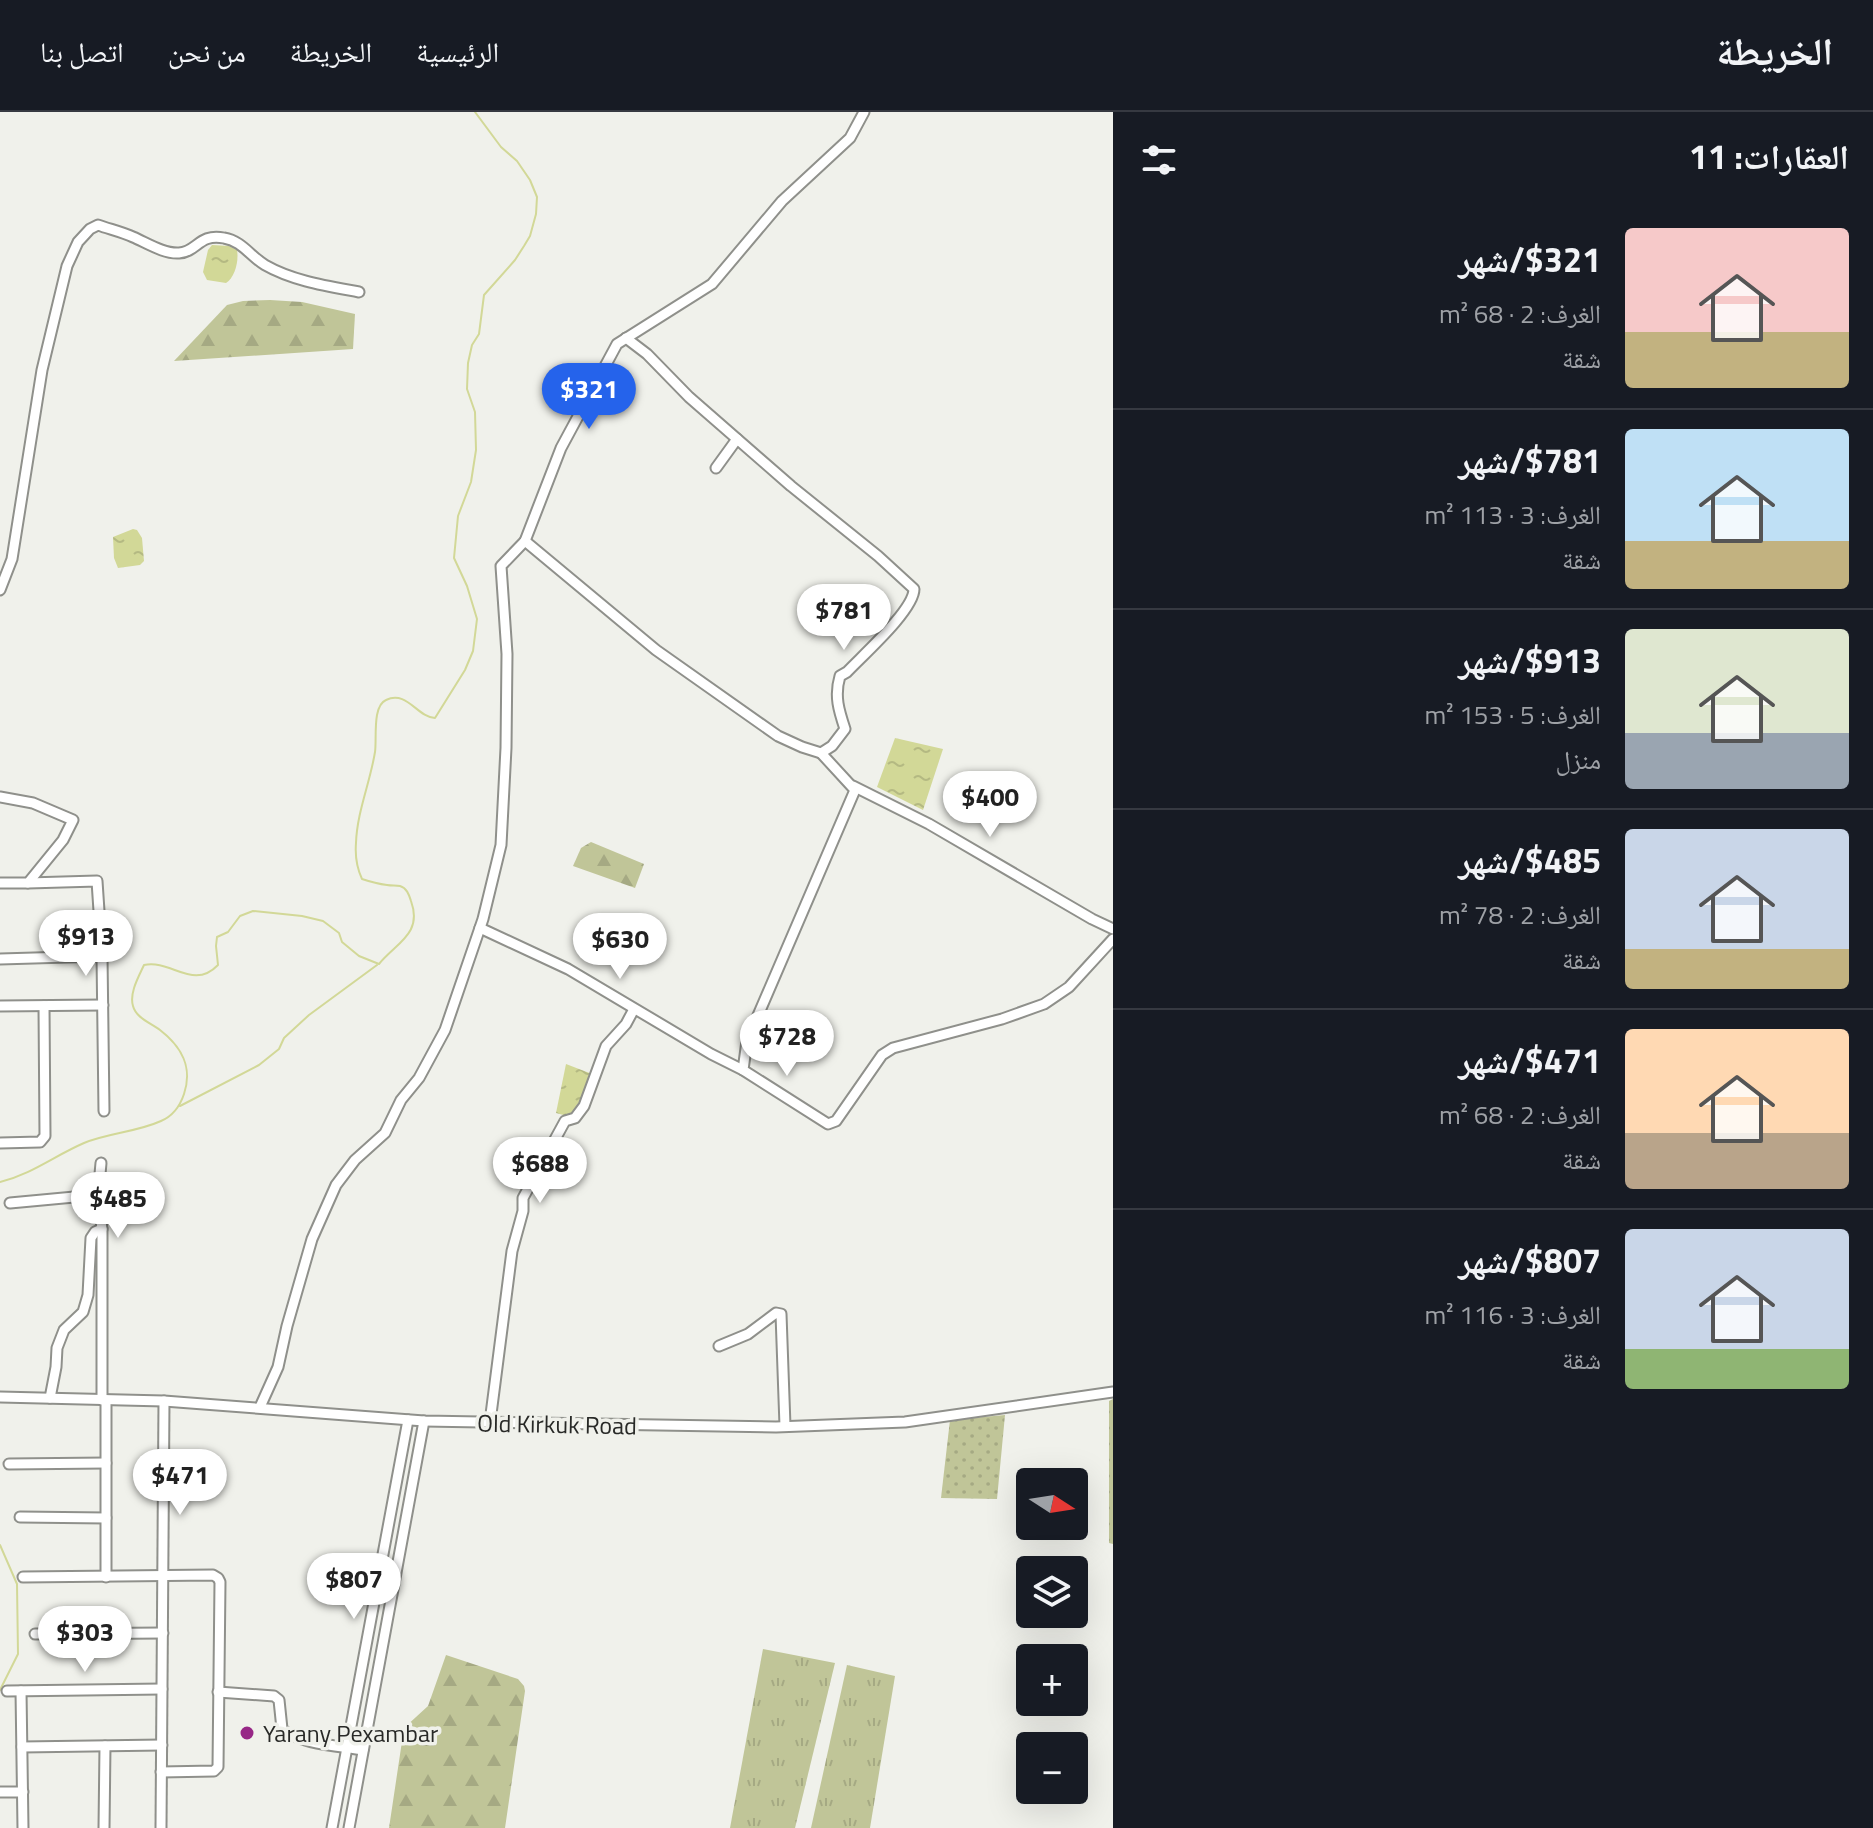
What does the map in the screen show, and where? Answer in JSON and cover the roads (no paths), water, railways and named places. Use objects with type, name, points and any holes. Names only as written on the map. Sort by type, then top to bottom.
[{"type":"street","points":[[260,1407],[278,1367],[312,1239],[336,1185],[355,1160],[385,1133],[401,1100],[419,1078],[445,1030],[480,928],[501,845],[507,654],[501,566],[525,541],[561,448],[617,344],[712,284],[782,201],[850,138],[864,112]]},
{"type":"street","points":[[0,590],[12,559],[42,370],[56,306],[67,266],[78,242],[90,229],[98,225],[171,252],[182,253],[205,238],[222,237],[241,244],[262,264],[288,276],[359,292]]},
{"type":"street","points":[[626,338],[737,439],[914,589],[914,597],[906,609],[840,676],[836,689],[845,729],[832,746],[821,753]]},
{"type":"street","points":[[716,468],[737,439]]},
{"type":"street","points":[[525,541],[656,650],[778,736],[821,753],[855,790],[747,1041],[743,1070]]},
{"type":"street","points":[[850,785],[929,824],[1113,929]]},
{"type":"street","points":[[0,797],[33,803],[73,820],[63,840],[28,883]]},
{"type":"street","points":[[0,883],[97,881],[102,956],[104,1111]]},
{"type":"street","points":[[480,928],[568,969],[743,1070],[828,1124],[836,1121],[882,1055],[893,1048],[1002,1019],[1044,1004],[1069,987],[1113,939]]},
{"type":"street","points":[[0,959],[102,956]]},
{"type":"street","points":[[0,1006],[103,1005]]},
{"type":"street","points":[[0,1143],[40,1142],[45,1136],[44,1006]]},
{"type":"street","points":[[490,1422],[512,1251],[523,1211],[523,1198],[565,1121],[575,1118],[584,1106],[606,1046],[626,1024],[634,1009]]},
{"type":"street","points":[[101,1163],[98,1196],[102,1229],[106,1577]]},
{"type":"street","points":[[10,1203],[98,1196]]},
{"type":"street","points":[[50,1398],[57,1348],[64,1330],[83,1312],[88,1295],[91,1238],[102,1229]]},
{"type":"street","points":[[719,1346],[748,1334],[776,1313],[781,1314],[785,1426]]},
{"type":"street","name":"Old Kirkuk Road","points":[[0,1397],[164,1401],[424,1421],[785,1426],[905,1422],[1113,1392]]},
{"type":"street","points":[[161,1828],[164,1401]]},
{"type":"street","points":[[332,1828],[408,1420]]},
{"type":"street","points":[[349,1828],[424,1421]]},
{"type":"street","points":[[9,1464],[106,1463]]},
{"type":"street","points":[[20,1517],[106,1518]]},
{"type":"street","points":[[23,1577],[213,1575],[218,1578],[216,1770],[161,1772]]},
{"type":"street","points":[[35,1634],[163,1633]]},
{"type":"street","points":[[7,1691],[162,1689]]},
{"type":"street","points":[[21,1691],[23,1828]]},
{"type":"street","points":[[218,1692],[274,1696],[279,1700],[282,1729],[288,1735],[363,1750]]},
{"type":"street","points":[[22,1747],[162,1745]]},
{"type":"street","points":[[104,1828],[105,1746]]},
{"type":"street","points":[[0,1792],[23,1792]]},
{"type":"water","points":[[212,245],[237,250],[236,268],[226,283],[207,280],[203,272]]},
{"type":"water","points":[[133,529],[142,538],[144,561],[140,565],[118,568],[113,537]]},
{"type":"water","points":[[895,738],[943,749],[923,810],[877,787]]},
{"type":"water","points":[[566,1064],[592,1074],[575,1118],[556,1113]]},
{"type":"waterway","points":[[0,1182],[33,1170],[84,1143],[161,1121],[178,1106],[186,1084],[184,1058],[168,1037],[140,1017],[133,1006],[133,990],[144,965],[154,964],[191,975],[209,972],[218,965],[217,937],[228,932],[240,916],[253,911],[323,921],[339,933],[342,942],[359,956],[379,964],[411,930],[414,912],[406,890],[400,886],[362,879],[357,861],[357,831],[375,752],[377,716],[382,703],[400,698],[435,718],[465,670],[473,651],[477,619],[454,558],[458,516],[471,482],[476,450],[475,412],[467,389],[468,363],[472,345],[479,334],[484,295],[524,246],[536,214],[537,197],[530,180],[475,112]]},
{"type":"waterway","points":[[180,1106],[259,1065],[279,1049],[284,1038],[309,1015],[377,965]]},
{"type":"waterway","points":[[0,1545],[17,1584],[18,1654],[0,1690]]},
{"type":"place","name":"Yarany Pexambar","points":[[247,1733]]}]
